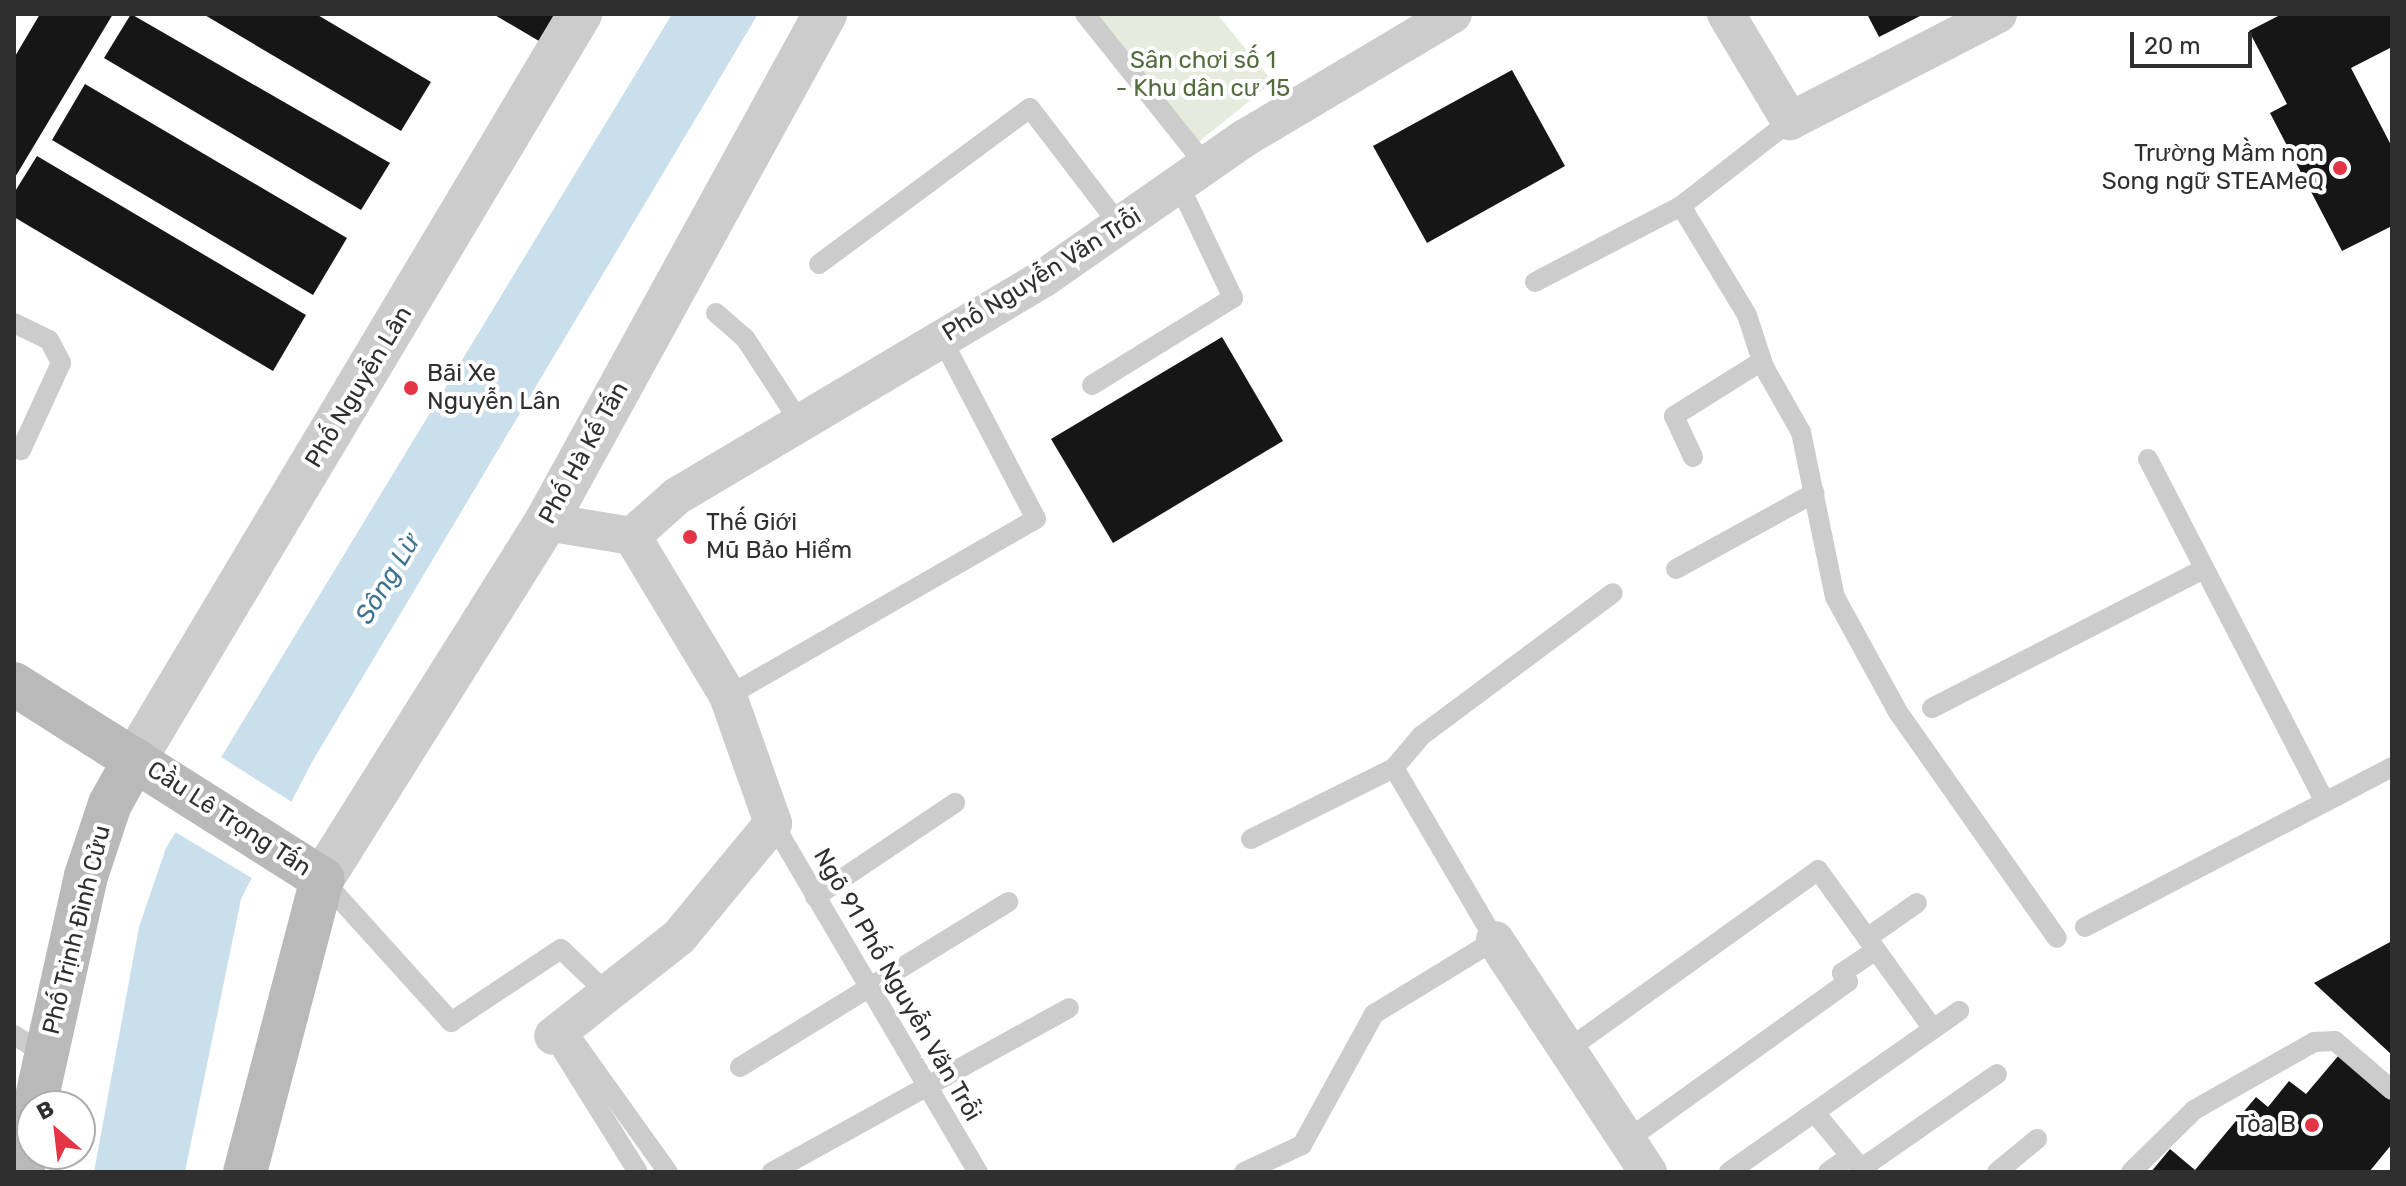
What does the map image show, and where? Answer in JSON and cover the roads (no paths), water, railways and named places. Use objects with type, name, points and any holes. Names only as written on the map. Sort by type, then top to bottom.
[{"type":"main road","name":"Cầu Lê Trọng Tấn","points":[[14,684],[305,867]]},
{"type":"main road","name":"Phố Trịnh Đình Cửu","points":[[34,1090],[30,1045],[110,804],[135,759]]},
{"type":"main road","points":[[245,1172],[305,867]]},
{"type":"street","name":"Phố Nguyễn Lân","points":[[135,759],[344,389],[580,14]]},
{"type":"street","name":"Phố Hà Kế Tấn","points":[[305,867],[546,522],[825,14]]},
{"type":"street","name":"Phố Nguyễn Văn Trỗi","points":[[632,536],[677,496],[942,339],[1453,14]]},
{"type":"street","points":[[1726,14],[1790,121],[1998,14]]},
{"type":"street","points":[[546,522],[632,536],[728,696],[773,823],[679,937],[611,997],[559,1032]]},
{"type":"street","points":[[1495,940],[1648,1172]]},
{"type":"lane","points":[[1085,14],[1194,177],[1233,298],[1092,385]]},
{"type":"lane","points":[[819,264],[1030,108],[1121,227]]},
{"type":"lane","points":[[1535,282],[1681,206],[1790,121]]},
{"type":"lane","points":[[1681,206],[1747,315],[1762,361],[1801,432],[1835,597],[1884,686],[2057,938]]},
{"type":"lane","points":[[716,313],[745,338],[801,424]]},
{"type":"lane","points":[[14,323],[49,340],[61,363],[21,450]]},
{"type":"lane","points":[[728,696],[1036,519],[942,339]]},
{"type":"lane","points":[[1693,457],[1674,416],[1762,361]]},
{"type":"lane","points":[[2148,459],[2325,802]]},
{"type":"lane","points":[[1676,569],[1814,493]]},
{"type":"lane","points":[[1932,708],[2204,569]]},
{"type":"lane","points":[[1251,839],[1394,768],[1421,736],[1613,593]]},
{"type":"lane","points":[[2085,927],[2392,767]]},
{"type":"lane","points":[[1244,1172],[1302,1145],[1374,1014],[1495,940],[1394,768]]},
{"type":"lane","points":[[815,897],[955,803]]},
{"type":"lane","name":"Ngõ 91 Phố Nguyễn Văn Trỗi","points":[[773,823],[922,1085],[978,1172]]},
{"type":"lane","points":[[305,867],[451,1022],[561,949],[611,997]]},
{"type":"lane","points":[[1567,1050],[1818,870],[1933,1029]]},
{"type":"lane","points":[[740,1067],[1008,902]]},
{"type":"lane","points":[[1627,1140],[1848,982],[1842,973],[1917,903]]},
{"type":"lane","points":[[772,1172],[922,1085],[1069,1008]]},
{"type":"lane","points":[[1729,1172],[1959,1011]]},
{"type":"lane","points":[[559,1032],[638,1172]]},
{"type":"lane","points":[[559,1032],[668,1172]]},
{"type":"lane","points":[[2131,1172],[2194,1110],[2314,1042],[2335,1041],[2392,1090]]},
{"type":"lane","points":[[1828,1172],[1857,1166],[1997,1074]]},
{"type":"lane","points":[[1815,1113],[1857,1166]]},
{"type":"lane","points":[[1997,1172],[2037,1139]]},
{"type":"water","name":"Sông Lừ","points":[[672,14],[758,14],[312,762],[241,899],[185,1172],[94,1172],[139,927],[166,848]]},
{"type":"place","name":"Trường Mầm non Song ngữ STEAMeQ","points":[[2340,168]]},
{"type":"place","name":"Bãi Xe Nguyễn Lân","points":[[411,388]]},
{"type":"place","name":"Thế Giới Mũ Bảo Hiểm","points":[[690,537]]},
{"type":"place","name":"Tòa B","points":[[2312,1125]]},
{"type":"park label","name":"Sân chơi số 1 - Khu dân cư 15","points":[[1203,75]]}]
